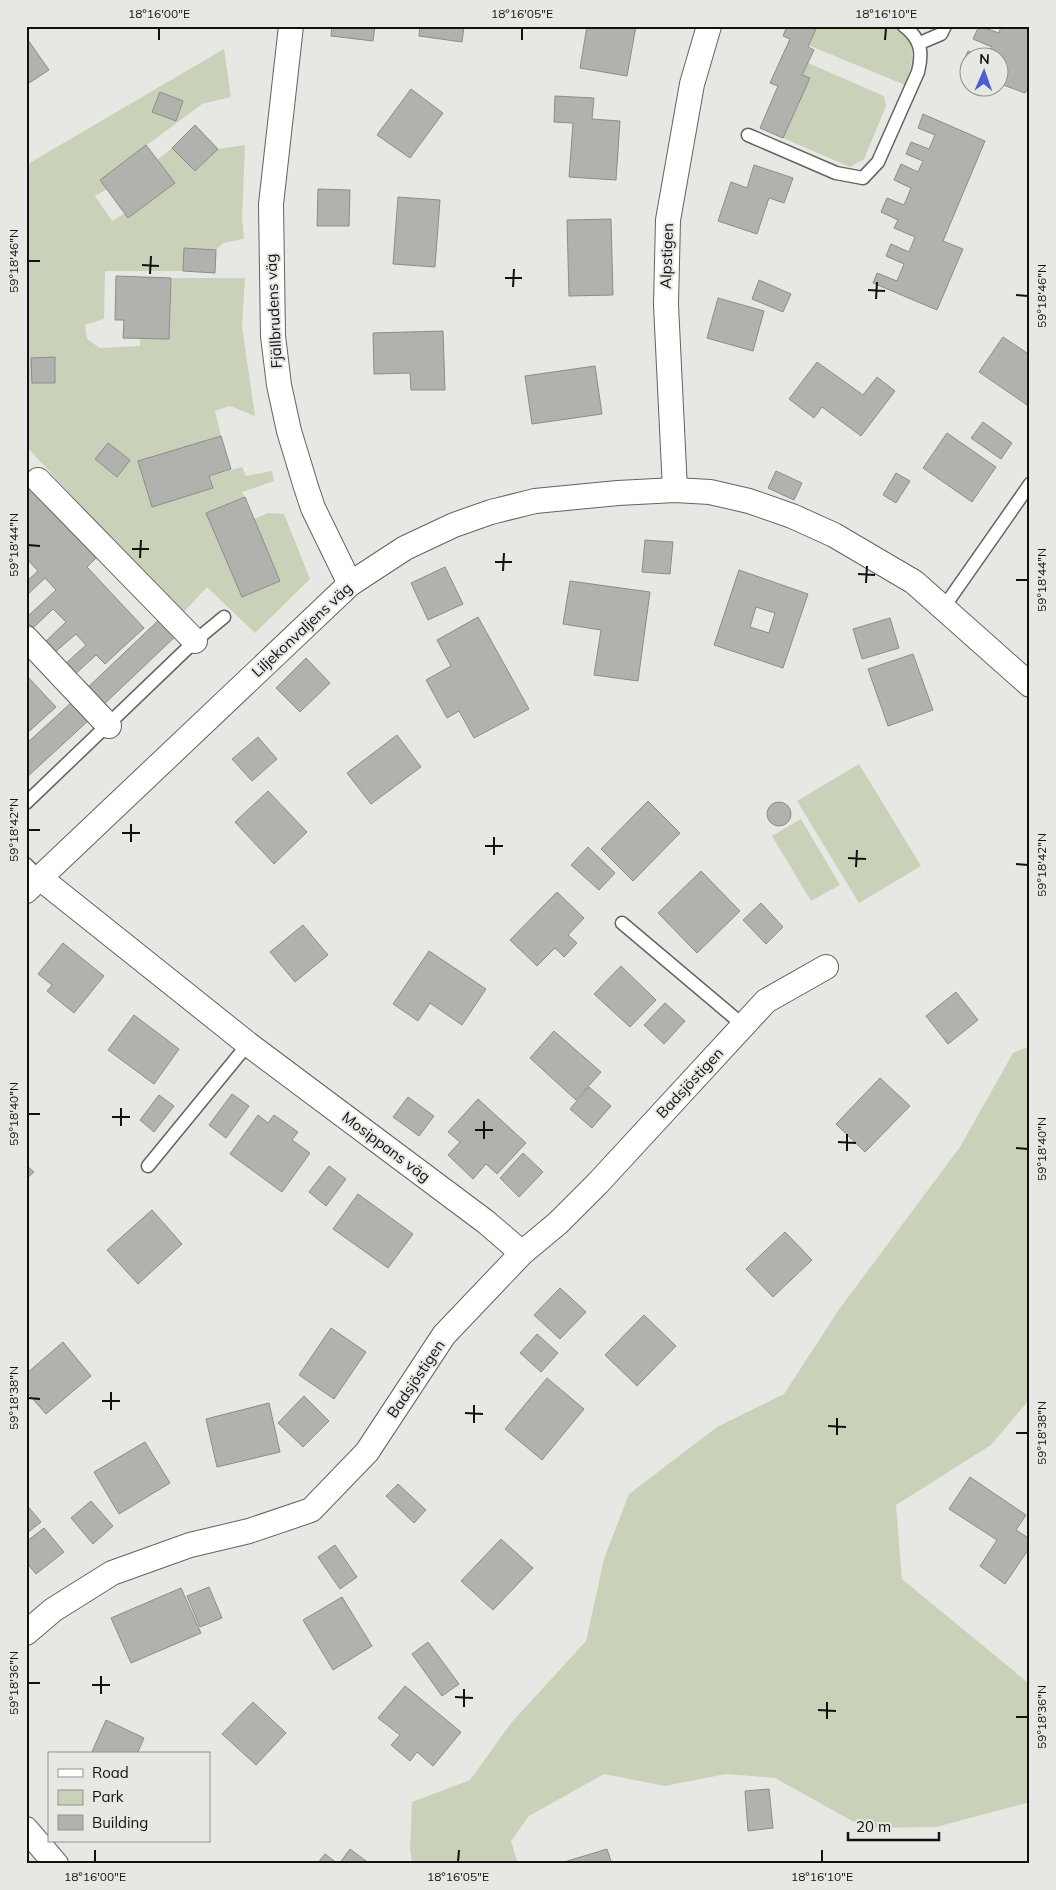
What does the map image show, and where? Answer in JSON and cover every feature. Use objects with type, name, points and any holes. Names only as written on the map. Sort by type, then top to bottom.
[{"type":"street","name":"Fjällbrudens väg","points":[[291,26],[271,204],[273,336],[289,431],[306,487],[313,508],[350,584]]},
{"type":"street","name":"Alpstigen","points":[[675,490],[666,305],[668,220],[692,84],[709,26]]},
{"type":"street","points":[[38,480],[196,641]]},
{"type":"street","name":"Liljekonvaljens väg","points":[[31,878],[350,584],[405,548],[454,525],[491,512],[534,501],[675,490],[710,492],[749,501],[792,516],[834,535],[914,582],[944,606],[1030,685]]},
{"type":"street","points":[[26,638],[108,726]]},
{"type":"street","name":"Mosippans väg","points":[[31,878],[248,1044],[486,1222],[522,1253]]},
{"type":"street","name":"Badsjöstigen","points":[[26,1633],[53,1610],[112,1573],[190,1545],[249,1531],[311,1510],[367,1452],[444,1335],[522,1253],[558,1223],[584,1196],[766,1000],[826,967]]},
{"type":"street","points":[[26,1829],[56,1864]]},
{"type":"lane","points":[[748,136],[836,173],[863,178],[878,162],[918,72],[921,60],[920,43],[904,26]]},
{"type":"lane","points":[[920,43],[942,34],[945,26]]},
{"type":"lane","points":[[944,606],[1030,484]]},
{"type":"lane","points":[[26,802],[196,641],[224,617]]},
{"type":"lane","points":[[622,923],[743,1025]]},
{"type":"lane","points":[[148,1166],[248,1044]]},
{"type":"green space","points":[[817,26],[892,26],[901,31],[907,37],[912,51],[911,68],[905,85],[808,45]]},
{"type":"green space","points":[[224,49],[231,97],[202,104],[100,180],[107,189],[95,196],[112,221],[125,213],[157,160],[172,148],[195,171],[218,149],[245,145],[242,217],[244,239],[223,243],[216,250],[185,248],[183,271],[105,271],[104,319],[85,325],[87,339],[100,348],[140,346],[140,338],[169,339],[171,278],[245,278],[242,326],[255,416],[230,406],[215,411],[221,436],[139,461],[152,507],[213,488],[209,476],[242,467],[246,476],[272,471],[274,481],[242,492],[245,497],[242,597],[280,581],[254,519],[268,513],[284,514],[310,579],[255,633],[207,587],[181,615],[26,446],[26,165]]},
{"type":"green space","points":[[808,63],[884,96],[886,106],[864,159],[850,167],[783,138],[809,79],[802,75]]},
{"type":"green space","points":[[859,764],[921,866],[859,903],[797,801]]},
{"type":"green space","points":[[801,819],[840,885],[811,901],[772,836]]},
{"type":"green space","points":[[1030,1046],[1030,1399],[991,1445],[896,1505],[902,1579],[1027,1682],[1030,1689],[1030,1802],[936,1827],[865,1828],[775,1778],[726,1774],[665,1786],[604,1774],[529,1816],[511,1841],[518,1864],[412,1864],[410,1849],[412,1802],[470,1780],[511,1723],[586,1641],[604,1559],[629,1494],[717,1427],[784,1394],[840,1308],[960,1147],[1013,1053]]},
{"type":"building","points":[[332,26],[375,26],[373,41],[331,36]]},
{"type":"building","points":[[420,26],[464,26],[462,42],[419,36]]},
{"type":"building","points":[[587,26],[636,26],[627,76],[580,68]]},
{"type":"building","points":[[787,26],[817,26],[808,47],[814,50],[802,75],[810,78],[783,138],[760,128],[778,86],[770,83],[790,39],[783,36]]},
{"type":"building","points":[[979,26],[999,33],[1001,26],[1030,26],[1030,83],[1025,93],[1008,87],[1008,48],[992,48],[973,39]]},
{"type":"building","points":[[26,37],[49,70],[26,85]]},
{"type":"building","points":[[411,89],[443,113],[410,158],[377,135]]},
{"type":"building","points":[[160,92],[183,101],[176,121],[152,112]]},
{"type":"building","points":[[555,96],[594,98],[592,119],[620,121],[616,180],[569,177],[573,123],[554,122]]},
{"type":"building","points":[[923,114],[985,141],[943,241],[963,249],[937,310],[873,283],[877,273],[897,281],[904,264],[886,256],[891,244],[909,252],[915,237],[894,228],[898,220],[881,212],[887,198],[904,205],[911,188],[894,180],[901,164],[918,172],[923,161],[906,154],[911,142],[929,149],[935,135],[918,128]]},
{"type":"building","points":[[195,125],[218,149],[195,171],[172,148]]},
{"type":"building","points":[[146,145],[175,183],[128,218],[100,180]]},
{"type":"building","points":[[754,165],[793,178],[784,203],[769,198],[757,234],[718,221],[731,182],[747,188]]},
{"type":"building","points":[[318,189],[350,190],[349,226],[317,226]]},
{"type":"building","points":[[398,197],[440,200],[435,267],[393,264]]},
{"type":"building","points":[[611,219],[613,295],[569,296],[567,220]]},
{"type":"building","points":[[184,248],[216,250],[215,273],[183,271]]},
{"type":"building","points":[[116,276],[171,278],[169,339],[123,338],[124,320],[115,320]]},
{"type":"building","points":[[759,280],[791,294],[783,312],[752,299]]},
{"type":"building","points":[[718,298],[764,311],[753,351],[707,338]]},
{"type":"building","points":[[443,331],[445,390],[411,390],[410,373],[374,374],[373,333]]},
{"type":"building","points":[[1003,337],[1030,355],[1030,407],[979,372]]},
{"type":"building","points":[[55,357],[55,383],[32,383],[31,358]]},
{"type":"building","points":[[817,362],[863,395],[877,377],[895,391],[861,436],[822,407],[814,418],[789,399]]},
{"type":"building","points":[[595,366],[602,414],[532,424],[525,376]]},
{"type":"building","points":[[983,422],[1012,443],[1001,459],[971,438]]},
{"type":"building","points":[[947,433],[996,467],[972,502],[923,468]]},
{"type":"building","points":[[221,436],[231,469],[209,476],[213,488],[152,507],[138,461]]},
{"type":"building","points":[[108,443],[130,460],[117,477],[95,459]]},
{"type":"building","points":[[776,471],[802,483],[794,500],[768,488]]},
{"type":"building","points":[[896,473],[910,481],[896,503],[883,495]]},
{"type":"building","points":[[26,481],[97,557],[87,567],[144,628],[105,664],[96,655],[72,677],[63,666],[86,645],[76,634],[55,652],[45,642],[66,622],[53,609],[33,628],[26,622],[26,618],[56,590],[45,578],[26,596],[26,582],[38,571],[26,558]]},
{"type":"building","points":[[245,497],[280,581],[242,597],[206,513]]},
{"type":"building","points":[[645,540],[673,542],[670,574],[642,572]]},
{"type":"building","points":[[445,567],[463,604],[428,620],[411,583]]},
{"type":"building","points":[[739,570],[808,594],[783,668],[714,645]],"holes":[[[756,607],[775,613],[769,633],[750,627]]]},
{"type":"building","points":[[570,581],[650,592],[638,681],[594,675],[601,630],[563,624]]},
{"type":"building","points":[[164,615],[180,632],[99,709],[83,692]]},
{"type":"building","points":[[478,617],[529,709],[474,738],[459,711],[447,718],[426,680],[451,666],[437,640]]},
{"type":"building","points":[[890,618],[899,648],[862,659],[853,629]]},
{"type":"building","points":[[913,654],[933,710],[888,726],[868,669]]},
{"type":"building","points":[[306,658],[330,683],[300,712],[276,688]]},
{"type":"building","points":[[26,675],[56,707],[26,734]]},
{"type":"building","points":[[72,702],[89,720],[26,778],[26,744]]},
{"type":"building","points":[[397,735],[421,767],[371,804],[347,773]]},
{"type":"building","points":[[258,737],[277,759],[252,781],[232,759]]},
{"type":"building","points":[[268,791],[307,832],[274,864],[235,822]]},
{"type":"building","points":[[648,801],[680,833],[633,881],[601,849]]},
{"type":"building","points":[[779,802],[787,806],[791,814],[787,822],[779,826],[771,822],[767,814],[771,806]]},
{"type":"building","points":[[588,847],[615,873],[599,890],[571,865]]},
{"type":"building","points":[[701,871],[740,911],[697,953],[658,913]]},
{"type":"building","points":[[557,892],[584,918],[568,935],[577,943],[564,957],[555,948],[537,966],[510,940]]},
{"type":"building","points":[[761,903],[783,927],[766,944],[743,920]]},
{"type":"building","points":[[303,925],[328,955],[295,982],[270,952]]},
{"type":"building","points":[[63,943],[104,976],[74,1013],[47,991],[52,985],[38,974]]},
{"type":"building","points":[[429,951],[486,989],[462,1025],[430,1003],[418,1021],[393,1004]]},
{"type":"building","points":[[621,966],[656,1000],[630,1027],[594,994]]},
{"type":"building","points":[[956,992],[978,1020],[948,1044],[926,1016]]},
{"type":"building","points":[[665,1003],[685,1021],[664,1044],[644,1025]]},
{"type":"building","points":[[134,1015],[179,1049],[154,1084],[108,1050]]},
{"type":"building","points":[[554,1031],[601,1072],[576,1100],[530,1058]]},
{"type":"building","points":[[880,1078],[910,1106],[865,1152],[836,1124]]},
{"type":"building","points":[[589,1087],[611,1106],[592,1128],[570,1109]]},
{"type":"building","points":[[232,1094],[249,1106],[226,1138],[209,1125]]},
{"type":"building","points":[[159,1095],[174,1106],[154,1132],[140,1120]]},
{"type":"building","points":[[408,1097],[434,1116],[419,1136],[393,1117]]},
{"type":"building","points":[[478,1099],[526,1143],[497,1174],[486,1164],[473,1179],[448,1155],[460,1142],[448,1132]]},
{"type":"building","points":[[258,1115],[268,1123],[274,1115],[298,1132],[292,1140],[310,1153],[282,1192],[230,1154]]},
{"type":"building","points":[[523,1153],[543,1172],[519,1197],[500,1178]]},
{"type":"building","points":[[26,1165],[34,1172],[26,1179]]},
{"type":"building","points":[[329,1166],[346,1179],[326,1206],[309,1192]]},
{"type":"building","points":[[358,1194],[413,1234],[388,1268],[333,1229]]},
{"type":"building","points":[[152,1210],[182,1244],[138,1284],[107,1250]]},
{"type":"building","points":[[785,1232],[812,1260],[773,1297],[746,1269]]},
{"type":"building","points":[[560,1288],[586,1312],[560,1339],[534,1315]]},
{"type":"building","points":[[644,1315],[676,1346],[637,1386],[605,1355]]},
{"type":"building","points":[[331,1328],[366,1352],[334,1399],[299,1375]]},
{"type":"building","points":[[537,1334],[558,1353],[541,1372],[520,1353]]},
{"type":"building","points":[[63,1342],[91,1376],[46,1414],[26,1391],[26,1374]]},
{"type":"building","points":[[547,1378],[584,1409],[542,1460],[505,1429]]},
{"type":"building","points":[[304,1396],[329,1421],[303,1447],[278,1423]]},
{"type":"building","points":[[269,1403],[280,1452],[217,1467],[206,1419]]},
{"type":"building","points":[[145,1442],[170,1483],[119,1514],[94,1472]]},
{"type":"building","points":[[970,1477],[1026,1515],[1016,1530],[1030,1539],[1030,1547],[1005,1584],[980,1566],[997,1540],[949,1509]]},
{"type":"building","points":[[398,1484],[426,1510],[414,1523],[386,1496]]},
{"type":"building","points":[[91,1501],[113,1526],[93,1544],[71,1518]]},
{"type":"building","points":[[26,1504],[41,1522],[26,1534]]},
{"type":"building","points":[[44,1528],[64,1552],[36,1574],[26,1562],[26,1542]]},
{"type":"building","points":[[501,1539],[533,1568],[493,1610],[461,1581]]},
{"type":"building","points":[[335,1545],[357,1577],[340,1589],[318,1557]]},
{"type":"building","points":[[209,1587],[222,1618],[200,1627],[187,1596]]},
{"type":"building","points":[[181,1588],[201,1633],[131,1663],[111,1618]]},
{"type":"building","points":[[342,1597],[372,1646],[333,1670],[303,1620]]},
{"type":"building","points":[[428,1642],[459,1684],[442,1696],[412,1654]]},
{"type":"building","points":[[405,1686],[461,1732],[433,1766],[417,1752],[410,1761],[391,1745],[400,1735],[378,1718]]},
{"type":"building","points":[[253,1702],[286,1733],[256,1765],[222,1734]]},
{"type":"building","points":[[106,1720],[144,1738],[138,1752],[92,1752]]},
{"type":"building","points":[[769,1789],[773,1828],[748,1831],[745,1791]]},
{"type":"building","points":[[350,1849],[370,1864],[339,1864]]},
{"type":"building","points":[[607,1849],[612,1864],[561,1864],[561,1863]]},
{"type":"building","points":[[325,1854],[338,1864],[317,1864]]}]
